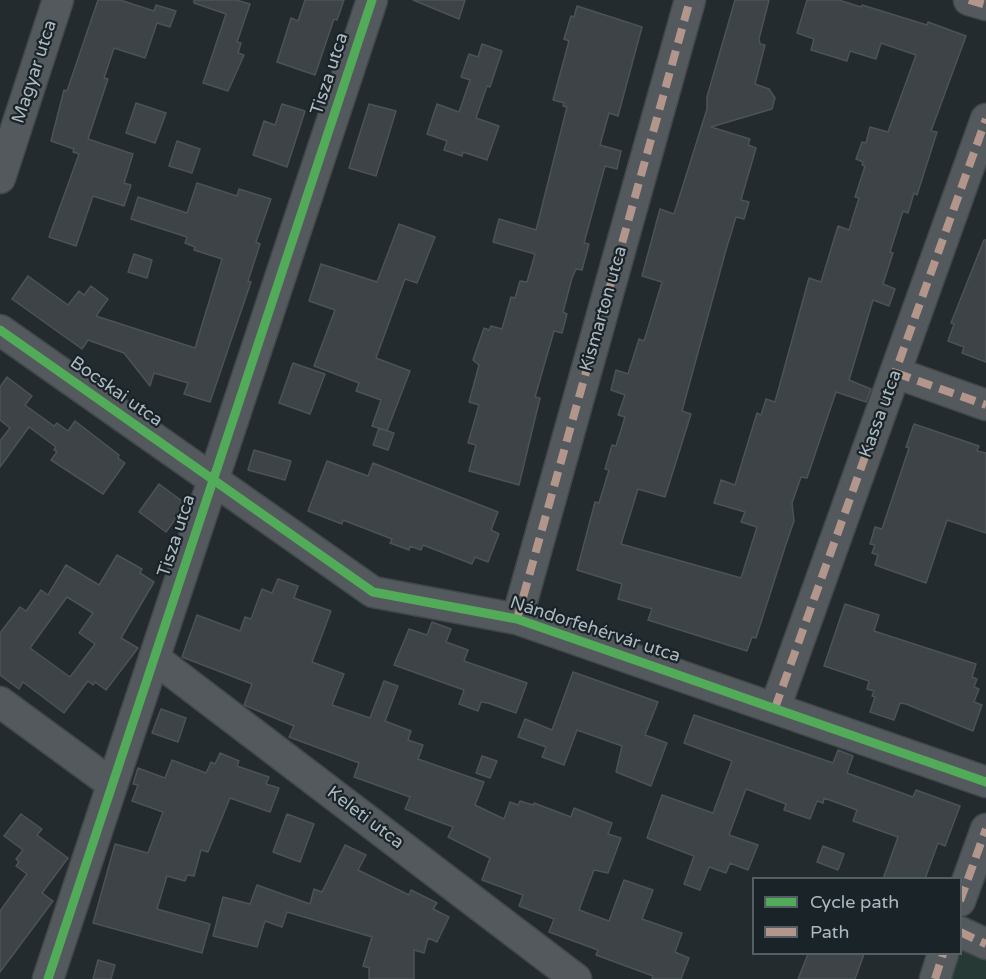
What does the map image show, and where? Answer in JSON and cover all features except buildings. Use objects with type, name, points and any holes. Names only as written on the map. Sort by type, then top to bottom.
[{"type":"street","name":"Magyar utca","points":[[0,178],[58,0]]},
{"type":"street","name":"Tisza utca","points":[[48,979],[372,0]]},
{"type":"street","name":"Kismarton utca","points":[[517,619],[690,0]]},
{"type":"street","points":[[969,0],[986,5]]},
{"type":"street","name":"Kassa utca","points":[[775,708],[986,119]]},
{"type":"street","name":"Bocskai utca","points":[[0,330],[212,481]]},
{"type":"street","points":[[896,373],[986,405]]},
{"type":"street","name":"Nándorfehérvár utca","points":[[212,481],[373,592],[517,619],[986,782]]},
{"type":"street","name":"Keleti utca","points":[[154,658],[576,979]]},
{"type":"street","points":[[0,702],[112,784]]},
{"type":"street","points":[[962,895],[986,829]]},
{"type":"street","points":[[962,933],[986,944]]},
{"type":"street","points":[[935,979],[943,955]]},
{"type":"green space","points":[[962,944],[986,952],[986,979],[943,979],[950,955],[962,955]]},
{"type":"marked path","points":[[517,619],[690,0]]},
{"type":"marked path","points":[[969,0],[986,5]]},
{"type":"marked path","points":[[775,708],[986,119]]},
{"type":"marked path","points":[[896,373],[986,405]]},
{"type":"marked path","points":[[962,895],[986,829]]},
{"type":"marked path","points":[[962,933],[986,944]]},
{"type":"marked path","points":[[935,979],[943,955]]},
{"type":"cycle path","points":[[48,979],[372,0]]},
{"type":"cycle path","points":[[0,330],[373,592],[517,619],[986,782]]}]
